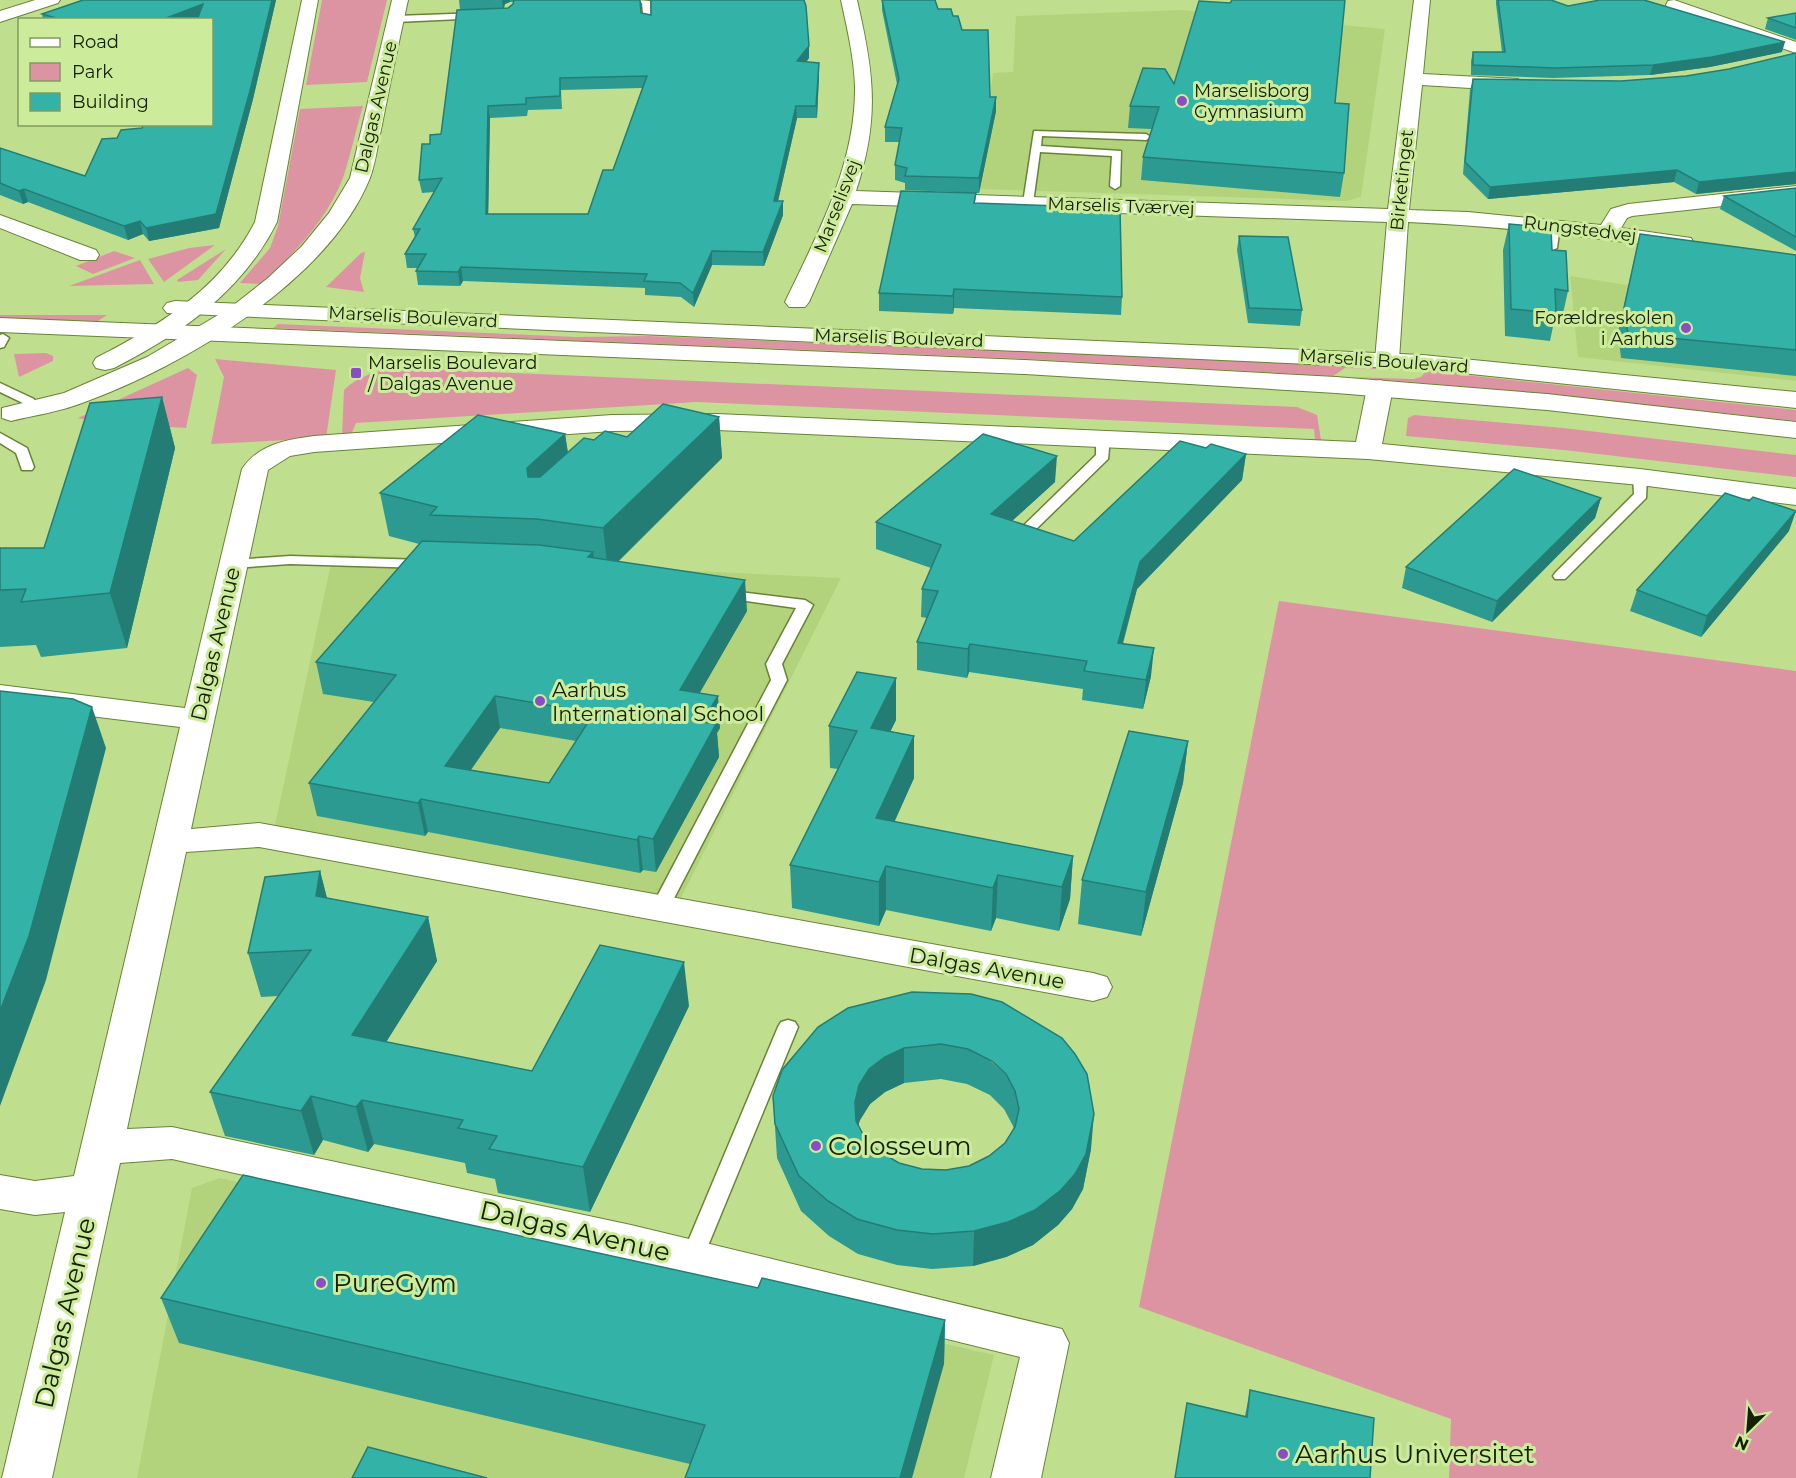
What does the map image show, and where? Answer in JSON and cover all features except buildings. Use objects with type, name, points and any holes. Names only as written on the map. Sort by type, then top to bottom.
[{"type":"street","points":[[0,17],[52,0]]},
{"type":"street","points":[[14,411],[152,336],[193,309],[221,286],[251,255],[266,222],[310,0]]},
{"type":"street","name":"Marselisvej","points":[[798,302],[843,197],[857,154],[862,127],[864,86],[849,0]]},
{"type":"street","name":"Birketinget","points":[[1387,360],[1398,216],[1422,0]]},
{"type":"street","points":[[1674,5],[1796,48]]},
{"type":"street","name":"Dalgas Avenue","points":[[14,411],[72,399],[157,361],[239,310],[307,255],[350,201],[360,178],[398,10]]},
{"type":"street","points":[[1776,60],[1796,56]]},
{"type":"street","points":[[1413,79],[1533,86]]},
{"type":"street","points":[[1608,232],[1619,214],[1628,210],[1796,192]]},
{"type":"street","name":"Marselis Tværvej","points":[[843,197],[1398,216]]},
{"type":"street","name":"Rungstedvej","points":[[1398,216],[1468,218],[1555,225],[1704,246]]},
{"type":"street","points":[[0,221],[88,255]]},
{"type":"street","points":[[0,307],[118,307]]},
{"type":"street","name":"Marselis Boulevard","points":[[150,308],[1387,360],[1587,377],[1796,400]]},
{"type":"street","name":"Marselis Boulevard","points":[[1,336],[254,334],[1014,367],[1380,388],[1547,402],[1796,430]]},
{"type":"street","name":"Marselis Boulevard","points":[[1368,451],[1373,415],[1380,388]]},
{"type":"street","name":"Dalgas Avenue","points":[[27,1478],[233,564],[255,470],[261,460],[272,453],[314,444],[610,432],[717,422],[1103,438]]},
{"type":"street","points":[[1103,438],[1368,451],[1641,477],[1796,497]]},
{"type":"street","points":[[0,695],[113,706],[198,720]]},
{"type":"street","name":"Dalgas Avenue","points":[[171,842],[259,834],[1093,987]]},
{"type":"street","name":"Dalgas Avenue","points":[[102,1147],[172,1143],[692,1258],[1046,1343],[1016,1478]]},
{"type":"street","points":[[0,1192],[35,1198],[92,1191]]},
{"type":"lane","points":[[641,0],[646,1],[648,23]]},
{"type":"lane","points":[[398,10],[487,15]]},
{"type":"lane","points":[[1028,203],[1037,133],[1146,137]]},
{"type":"lane","points":[[1036,149],[1117,153],[1115,186]]},
{"type":"lane","points":[[1551,248],[1555,225]]},
{"type":"lane","points":[[0,387],[14,411]]},
{"type":"lane","points":[[0,437],[22,452],[27,467]]},
{"type":"lane","points":[[1023,534],[1103,456],[1103,438]]},
{"type":"lane","points":[[1560,576],[1641,495],[1641,477]]},
{"type":"lane","points":[[233,564],[290,560],[444,564]]},
{"type":"lane","points":[[660,908],[778,680],[774,664],[805,605],[710,592]]},
{"type":"lane","points":[[692,1258],[788,1027]]},
{"type":"shaded area","name":"Marselisborg Gymnasium","points":[[1182,10],[1385,29],[1361,197],[1346,201],[978,189],[993,73],[1013,72],[1016,16]]},
{"type":"shaded area","name":"Forældreskolen i Aarhus","points":[[1570,276],[1710,298],[1796,299],[1796,381],[1578,357]]},
{"type":"shaded area","name":"Aarhus International School","points":[[333,554],[841,578],[679,902],[275,825]]},
{"type":"shaded area","points":[[220,1178],[994,1355],[964,1478],[137,1478],[192,1188]]},
{"type":"green space","points":[[322,0],[387,0],[367,82],[306,85]]},
{"type":"green space","points":[[363,106],[343,178],[328,208],[297,249],[260,284],[240,283],[270,248],[278,226],[300,109]]},
{"type":"green space","points":[[215,245],[164,282],[148,259],[189,248]]},
{"type":"green space","points":[[226,249],[198,280],[178,282],[177,280]]},
{"type":"green space","points":[[114,251],[135,258],[93,274],[76,266]]},
{"type":"green space","points":[[365,252],[360,278],[364,292],[326,287],[361,253]]},
{"type":"green space","points":[[140,260],[154,284],[69,286]]},
{"type":"green space","points":[[0,315],[107,315],[98,321],[0,319]]},
{"type":"green space","points":[[278,324],[577,337],[649,336],[1284,362],[1408,370],[1345,368],[1333,376],[1029,359],[273,328]]},
{"type":"green space","points":[[46,353],[53,356],[53,361],[19,377],[14,354]]},
{"type":"green space","points":[[215,359],[336,370],[326,438],[211,444],[224,377]]},
{"type":"green space","points":[[188,368],[197,375],[186,428],[100,423],[78,418]]},
{"type":"green space","points":[[397,368],[1297,407],[1317,415],[1321,440],[1315,439],[1314,429],[697,402],[356,423],[351,435],[342,436],[344,390],[369,374]]},
{"type":"green space","points":[[1426,371],[1796,410],[1796,421],[1530,392],[1352,377],[1413,379],[1421,377]]},
{"type":"green space","points":[[1414,415],[1563,428],[1796,455],[1796,477],[1564,450],[1406,436],[1408,418]]},
{"type":"green space","points":[[1279,601],[1796,671],[1796,1478],[1449,1478],[1451,1419],[1139,1307]]},
{"type":"place","name":"Marselisborg Gymnasium","points":[[1182,101]]},
{"type":"place","name":"Forældreskolen i Aarhus","points":[[1686,328]]},
{"type":"place","name":"Marselis Boulevard / Dalgas Avenue","points":[[356,373]]},
{"type":"place","name":"Aarhus International School","points":[[540,701]]},
{"type":"place","name":"Colosseum","points":[[816,1146]]},
{"type":"place","name":"PureGym","points":[[321,1283]]},
{"type":"place","name":"Aarhus Universitet","points":[[1283,1454]]}]
